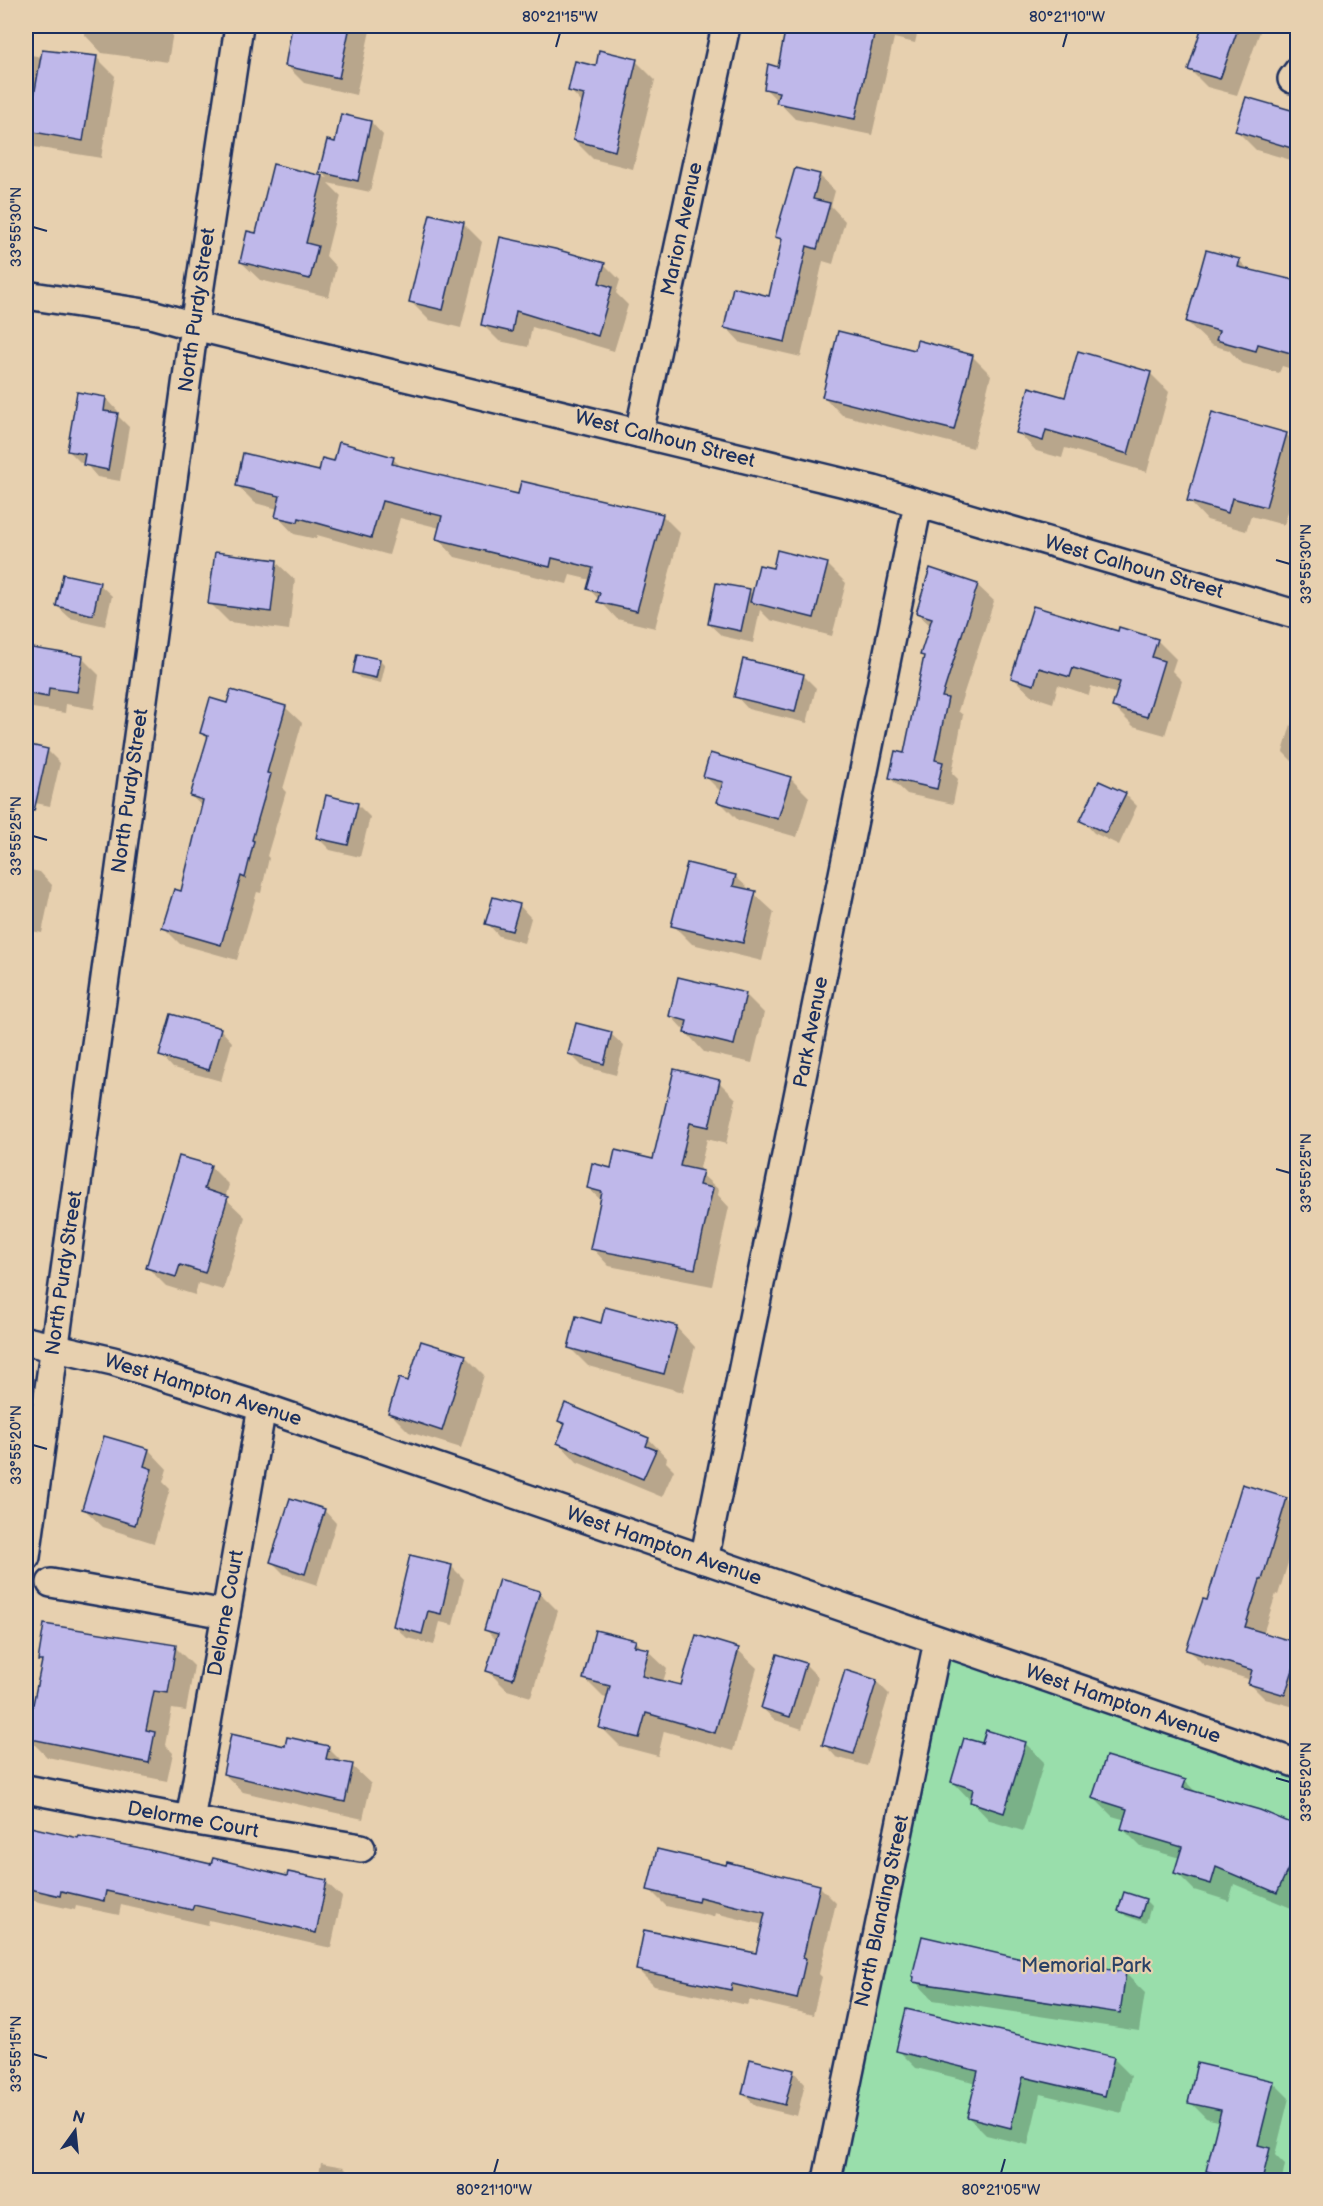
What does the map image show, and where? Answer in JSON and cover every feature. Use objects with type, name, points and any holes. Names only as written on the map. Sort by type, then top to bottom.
[{"type":"street","name":"North Purdy Street","points":[[26,1557],[194,326],[239,26]]},
{"type":"street","name":"Marion Avenue","points":[[639,433],[726,26]]},
{"type":"street","name":"West Calhoun Street","points":[[26,295],[152,314],[874,490],[1298,615]]},
{"type":"street","name":"Park Avenue","points":[[704,1560],[918,504]]},
{"type":"street","name":"West Hampton Avenue","points":[[26,1341],[113,1361],[262,1407],[1298,1764]]},
{"type":"street","name":"Delorne Court","points":[[190,1820],[262,1407]]},
{"type":"street","points":[[51,1583],[226,1614]]},
{"type":"street","name":"North Blanding Street","points":[[827,2181],[938,1641]]},
{"type":"street","name":"Delorme Court","points":[[26,1789],[190,1820],[361,1848]]},
{"type":"green space","name":"Memorial Park","points":[[938,1641],[1297,1764],[1297,2180],[827,2180]]},
{"type":"building","points":[[292,26],[322,26],[349,31],[339,78],[285,66]]},
{"type":"building","points":[[786,26],[876,26],[855,119],[776,103],[779,92],[764,89],[768,64],[778,67]]},
{"type":"building","points":[[1202,26],[1239,26],[1220,79],[1188,70]]},
{"type":"building","points":[[42,50],[97,56],[83,141],[28,131]]},
{"type":"building","points":[[599,50],[637,59],[615,151],[573,140],[584,95],[568,91],[575,61],[596,66]]},
{"type":"building","points":[[1246,97],[1298,112],[1298,150],[1235,131]]},
{"type":"building","points":[[341,114],[371,121],[358,181],[319,172],[327,140],[335,142]]},
{"type":"building","points":[[273,164],[323,176],[306,243],[318,246],[310,279],[240,262],[247,231],[256,233]]},
{"type":"building","points":[[795,168],[820,174],[813,199],[830,203],[817,249],[807,246],[785,342],[724,328],[733,287],[769,296],[782,239],[775,237]]},
{"type":"building","points":[[430,214],[464,222],[443,310],[409,302]]},
{"type":"building","points":[[500,237],[605,263],[599,283],[612,287],[598,336],[516,311],[512,332],[481,325]]},
{"type":"building","points":[[1206,250],[1240,259],[1238,267],[1298,281],[1298,355],[1258,344],[1256,351],[1216,340],[1219,331],[1186,322]]},
{"type":"building","points":[[838,331],[915,350],[917,340],[973,355],[954,430],[822,397]]},
{"type":"building","points":[[1078,351],[1151,372],[1128,454],[1046,430],[1043,441],[1016,433],[1029,387],[1065,397]]},
{"type":"building","points":[[77,392],[106,397],[104,411],[118,413],[108,470],[83,465],[85,454],[67,451]]},
{"type":"building","points":[[1212,412],[1287,433],[1266,507],[1232,498],[1228,513],[1187,501]]},
{"type":"building","points":[[339,442],[394,457],[392,464],[518,494],[521,481],[663,514],[637,611],[597,602],[600,593],[587,589],[593,568],[552,558],[550,567],[436,539],[442,516],[382,501],[371,538],[299,518],[298,522],[275,517],[280,496],[236,486],[243,453],[319,471],[322,458],[334,461]]},
{"type":"building","points":[[777,550],[828,563],[814,618],[750,602],[759,565],[773,568]]},
{"type":"building","points":[[215,552],[277,560],[271,612],[208,604]]},
{"type":"building","points":[[930,568],[978,584],[942,697],[948,698],[935,760],[943,762],[937,789],[889,778],[895,751],[904,753],[924,656],[920,655],[932,618],[916,613]]},
{"type":"building","points":[[63,574],[100,582],[93,615],[56,606]]},
{"type":"building","points":[[716,583],[750,589],[741,631],[708,624]]},
{"type":"building","points":[[1033,606],[1118,631],[1119,627],[1158,639],[1152,657],[1164,661],[1147,717],[1112,707],[1120,682],[1073,668],[1070,677],[1039,668],[1034,685],[1011,678]]},
{"type":"building","points":[[26,647],[83,656],[77,692],[49,688],[48,697],[26,693]]},
{"type":"building","points":[[357,654],[380,659],[376,678],[353,673]]},
{"type":"building","points":[[743,659],[804,674],[795,712],[734,697]]},
{"type":"building","points":[[231,690],[286,706],[267,773],[271,774],[252,840],[254,841],[245,878],[241,876],[221,945],[162,928],[174,889],[181,891],[203,800],[190,796],[208,736],[200,733],[210,698],[227,703]]},
{"type":"building","points":[[26,744],[48,749],[34,811],[26,810]]},
{"type":"building","points":[[710,753],[791,777],[778,819],[717,802],[723,782],[703,777]]},
{"type":"building","points":[[1099,781],[1126,793],[1106,833],[1080,821]]},
{"type":"building","points":[[326,795],[358,803],[348,845],[316,838]]},
{"type":"building","points":[[687,863],[736,875],[733,886],[756,891],[743,943],[671,926]]},
{"type":"building","points":[[493,897],[520,904],[512,931],[485,924]]},
{"type":"building","points":[[678,977],[746,993],[734,1045],[684,1033],[687,1021],[669,1016]]},
{"type":"building","points":[[171,1014],[221,1028],[209,1070],[159,1056]]},
{"type":"building","points":[[576,1023],[612,1032],[604,1064],[568,1054]]},
{"type":"building","points":[[674,1069],[720,1080],[709,1127],[690,1123],[680,1166],[703,1171],[699,1185],[713,1188],[695,1269],[590,1249],[602,1192],[587,1188],[592,1163],[611,1168],[615,1150],[653,1159]]},
{"type":"building","points":[[179,1156],[211,1165],[204,1189],[228,1197],[205,1273],[180,1265],[176,1277],[146,1268]]},
{"type":"building","points":[[605,1307],[677,1326],[664,1374],[568,1348],[576,1316],[601,1323]]},
{"type":"building","points":[[421,1341],[466,1355],[442,1431],[388,1413],[399,1378],[408,1381]]},
{"type":"building","points":[[565,1403],[649,1438],[646,1446],[656,1450],[643,1479],[557,1443],[565,1424],[558,1421]]},
{"type":"building","points":[[104,1436],[149,1449],[144,1466],[152,1469],[135,1525],[82,1509]]},
{"type":"building","points":[[1242,1484],[1287,1498],[1245,1627],[1298,1643],[1298,1654],[1285,1695],[1248,1684],[1252,1670],[1186,1650],[1203,1599],[1207,1600]]},
{"type":"building","points":[[290,1498],[325,1509],[305,1574],[270,1562]]},
{"type":"building","points":[[410,1555],[452,1565],[441,1614],[428,1611],[422,1634],[393,1626]]},
{"type":"building","points":[[499,1579],[540,1591],[513,1679],[486,1671],[498,1634],[484,1630]]},
{"type":"building","points":[[44,1624],[176,1645],[168,1693],[154,1691],[146,1730],[155,1732],[149,1763],[26,1738],[42,1661],[38,1661]]},
{"type":"building","points":[[595,1630],[636,1640],[634,1646],[649,1649],[642,1676],[681,1685],[696,1635],[739,1648],[715,1733],[646,1713],[639,1738],[599,1728],[610,1686],[583,1679]]},
{"type":"building","points":[[777,1654],[806,1663],[790,1717],[761,1708]]},
{"type":"building","points":[[845,1670],[877,1680],[854,1754],[822,1745]]},
{"type":"building","points":[[986,1730],[1026,1742],[1004,1813],[970,1802],[973,1789],[951,1782],[964,1738],[982,1743]]},
{"type":"building","points":[[231,1734],[285,1746],[287,1737],[329,1746],[326,1759],[353,1764],[345,1802],[223,1774]]},
{"type":"building","points":[[1106,1756],[1186,1780],[1183,1788],[1260,1810],[1298,1826],[1298,1847],[1277,1893],[1216,1867],[1211,1884],[1174,1873],[1182,1847],[1121,1829],[1127,1809],[1092,1798]]},
{"type":"building","points":[[26,1826],[211,1864],[213,1858],[287,1876],[288,1872],[327,1880],[316,1933],[194,1905],[192,1910],[106,1891],[104,1901],[61,1891],[60,1896],[26,1888]]},
{"type":"building","points":[[657,1849],[726,1865],[727,1862],[820,1885],[803,1958],[806,1959],[797,1999],[732,1984],[731,1990],[636,1970],[644,1930],[756,1953],[765,1913],[699,1897],[698,1902],[647,1890]]},
{"type":"building","points":[[1124,1892],[1146,1899],[1140,1918],[1118,1911]]},
{"type":"building","points":[[922,1936],[1030,1961],[1031,1958],[1126,1972],[1120,2013],[913,1982],[914,1977],[912,1976]]},
{"type":"building","points":[[906,2009],[1114,2057],[1105,2096],[1023,2077],[1011,2128],[967,2117],[978,2071],[896,2051]]},
{"type":"building","points":[[750,2059],[794,2070],[785,2105],[742,2094]]},
{"type":"building","points":[[1197,2063],[1274,2081],[1258,2145],[1270,2148],[1262,2181],[1245,2181],[1206,2171],[1221,2110],[1188,2103]]}]
